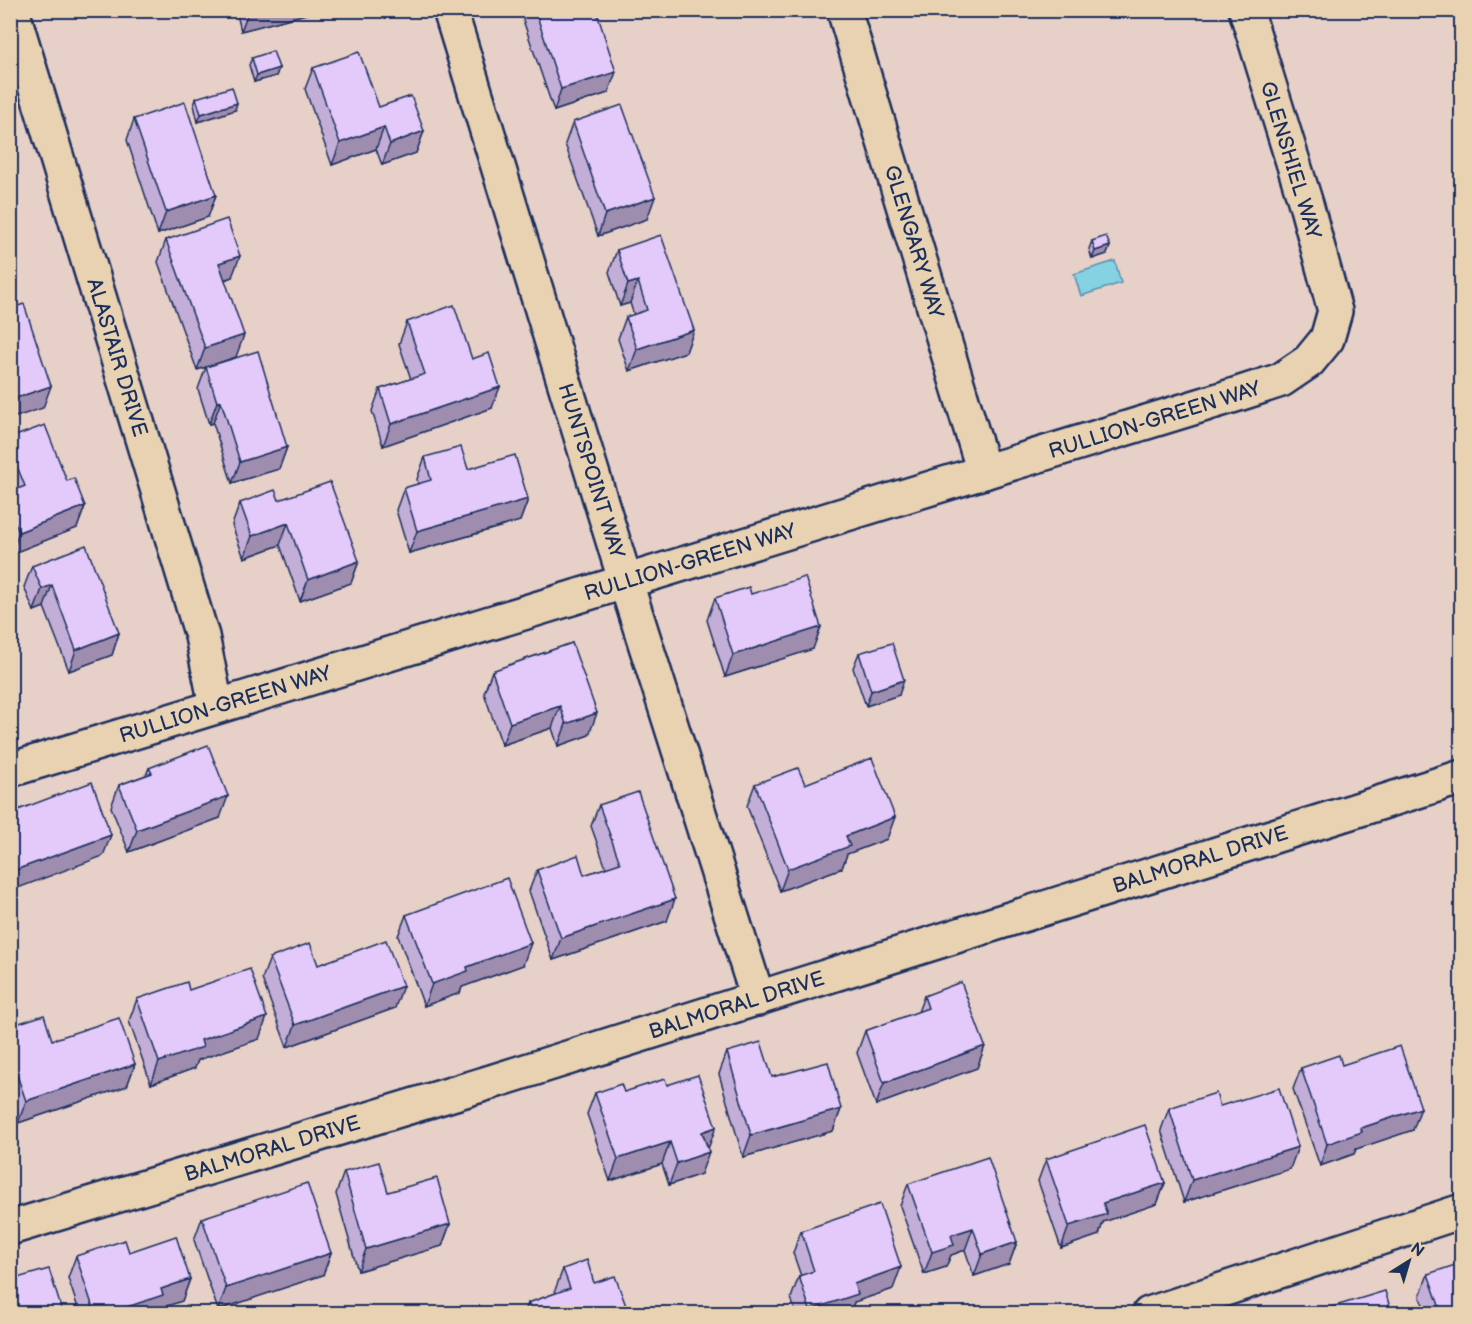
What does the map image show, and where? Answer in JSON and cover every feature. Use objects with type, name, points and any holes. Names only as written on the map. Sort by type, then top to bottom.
[{"type":"street","name":"ALASTAIR DRIVE","points":[[12,10],[202,636],[216,705]]},
{"type":"street","name":"HUNTSPOINT WAY","points":[[450,10],[626,583],[758,999]]},
{"type":"street","name":"GLENGARY WAY","points":[[844,10],[984,472]]},
{"type":"street","name":"GLENSHIEL WAY","points":[[1246,10],[1306,204],[1335,311]]},
{"type":"street","name":"RULLION-GREEN WAY","points":[[10,770],[216,705],[626,583],[1281,380],[1309,361],[1327,339],[1335,311]]},
{"type":"street","name":"BALMORAL DRIVE","points":[[10,1228],[758,999],[1461,777]]},
{"type":"street","points":[[1149,1314],[1461,1211]]},
{"type":"water","points":[[1115,261],[1121,283],[1081,296],[1074,274]]},
{"type":"building","points":[[535,10],[596,10],[616,72],[561,89]]},
{"type":"building","points":[[273,51],[279,68],[257,75],[252,58]]},
{"type":"building","points":[[359,52],[379,107],[411,96],[424,131],[390,144],[384,127],[340,143],[313,68]]},
{"type":"building","points":[[232,87],[237,103],[201,114],[196,98]]},
{"type":"building","points":[[185,102],[216,195],[166,212],[134,119]]},
{"type":"building","points":[[622,105],[655,197],[605,214],[573,122]]},
{"type":"building","points":[[227,219],[240,256],[219,263],[244,335],[205,348],[166,240]]},
{"type":"building","points":[[661,235],[694,330],[637,349],[626,317],[647,310],[638,281],[628,284],[617,250]]},
{"type":"building","points":[[1106,236],[1110,246],[1095,251],[1092,241]]},
{"type":"building","points":[[10,302],[12,308],[24,304],[51,386],[10,400]]},
{"type":"building","points":[[454,305],[472,359],[489,353],[500,387],[391,424],[380,389],[425,374],[407,322]]},
{"type":"building","points":[[258,351],[287,447],[240,462],[221,401],[217,402],[206,367]]},
{"type":"building","points":[[45,425],[67,481],[74,478],[85,506],[19,532],[10,512],[10,492],[25,486],[10,449],[10,438]]},
{"type":"building","points":[[461,447],[468,469],[515,455],[528,499],[417,531],[404,488],[431,480],[425,457]]},
{"type":"building","points":[[330,482],[359,561],[308,580],[288,523],[252,536],[240,503],[275,490],[279,500]]},
{"type":"building","points":[[86,545],[119,633],[76,650],[52,585],[42,589],[32,566]]},
{"type":"building","points":[[805,577],[821,627],[733,655],[715,598],[749,587],[751,594]]},
{"type":"building","points":[[572,643],[597,713],[566,724],[560,706],[510,723],[492,671]]},
{"type":"building","points":[[892,643],[904,680],[871,691],[859,653]]},
{"type":"building","points":[[208,745],[228,796],[137,830],[119,785],[152,773],[149,768]]},
{"type":"building","points":[[872,758],[895,817],[846,836],[850,846],[788,869],[755,784],[798,768],[805,784]]},
{"type":"building","points":[[92,782],[111,835],[10,872],[10,813]]},
{"type":"building","points":[[638,792],[675,899],[561,938],[537,870],[578,855],[584,875],[620,863],[599,805]]},
{"type":"building","points":[[507,878],[531,943],[467,967],[468,971],[432,984],[406,915]]},
{"type":"building","points":[[386,940],[403,986],[295,1025],[270,958],[310,943],[318,965]]},
{"type":"building","points":[[250,969],[267,1017],[201,1040],[203,1047],[159,1062],[137,999],[187,982],[189,990]]},
{"type":"building","points":[[961,982],[985,1046],[884,1083],[865,1031],[928,1008],[924,996]]},
{"type":"building","points":[[44,1015],[52,1040],[119,1018],[135,1064],[26,1101],[10,1055],[10,1026]]},
{"type":"building","points":[[761,1042],[772,1077],[828,1062],[841,1109],[751,1135],[727,1052]]},
{"type":"building","points":[[1400,1046],[1421,1108],[1361,1128],[1362,1132],[1327,1144],[1301,1068],[1339,1055],[1342,1065]]},
{"type":"building","points":[[698,1075],[716,1127],[702,1132],[709,1152],[677,1163],[670,1142],[618,1159],[595,1093],[621,1084],[624,1092],[665,1079],[667,1085]]},
{"type":"building","points":[[1279,1088],[1298,1147],[1192,1180],[1169,1108],[1216,1093],[1220,1106]]},
{"type":"building","points":[[1145,1125],[1165,1183],[1103,1203],[1107,1214],[1069,1226],[1046,1159]]},
{"type":"building","points":[[988,1157],[1017,1242],[982,1254],[973,1228],[951,1235],[954,1245],[932,1252],[908,1184]]},
{"type":"building","points":[[379,1162],[388,1192],[437,1178],[450,1224],[366,1249],[344,1172]]},
{"type":"building","points":[[307,1183],[331,1253],[226,1288],[202,1218]]},
{"type":"building","points":[[880,1204],[901,1267],[854,1284],[858,1294],[810,1310],[799,1276],[814,1271],[801,1231]]},
{"type":"building","points":[[176,1236],[190,1279],[161,1289],[163,1295],[121,1309],[123,1314],[95,1314],[76,1256],[125,1240],[129,1252]]},
{"type":"building","points":[[587,1260],[594,1283],[615,1276],[629,1314],[532,1314],[528,1303],[570,1288],[563,1269]]},
{"type":"building","points":[[1461,1263],[1461,1314],[1442,1314],[1428,1274]]},
{"type":"building","points":[[49,1269],[63,1314],[10,1314],[10,1280]]},
{"type":"building","points":[[1385,1291],[1392,1314],[1323,1314],[1322,1310]]}]
